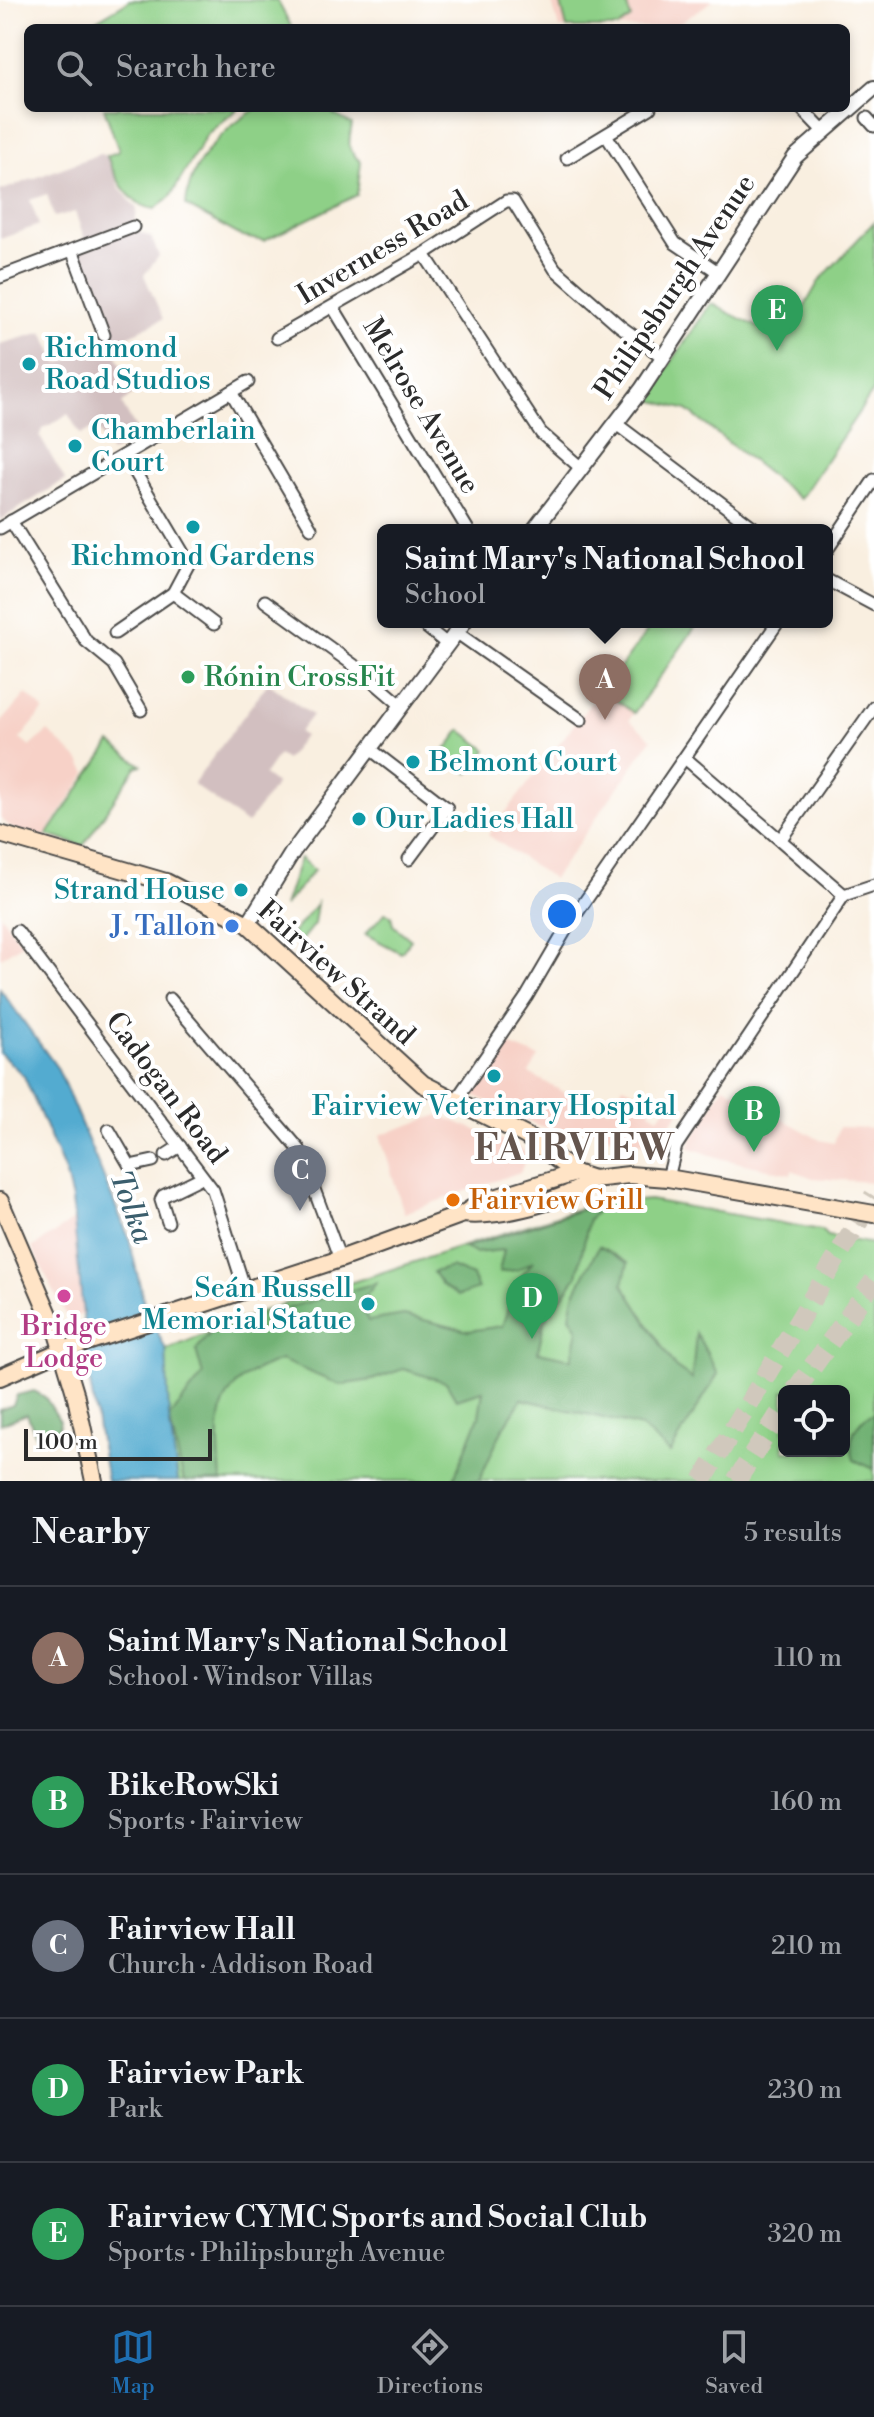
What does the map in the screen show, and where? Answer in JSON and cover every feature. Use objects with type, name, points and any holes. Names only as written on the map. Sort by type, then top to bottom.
[{"type":"main road","name":"Fairview Strand","points":[[0,834],[166,882],[248,924],[267,938],[398,1064],[454,1103],[526,1136],[575,1173],[593,1179]]},
{"type":"main road","points":[[0,1377],[63,1350],[340,1259],[463,1214],[482,1202],[575,1173]]},
{"type":"main road","points":[[463,1214],[485,1217],[578,1192],[593,1179],[629,1175],[668,1178],[874,1214]]},
{"type":"main road","points":[[0,1201],[63,1350],[94,1481]]},
{"type":"street","name":"Philipsburgh Avenue","points":[[850,108],[874,88]]},
{"type":"street","points":[[567,158],[643,112]]},
{"type":"street","points":[[805,112],[823,131]]},
{"type":"street","name":"Philipsburgh Avenue","points":[[539,524],[663,357],[795,157],[846,112]]},
{"type":"street","points":[[606,135],[675,243],[718,272]]},
{"type":"street","name":"Inverness Road","points":[[277,338],[424,254],[506,201],[513,201],[555,269],[620,326],[663,357]]},
{"type":"street","points":[[0,277],[133,227]]},
{"type":"street","points":[[73,252],[104,335]]},
{"type":"street","points":[[424,254],[541,433],[581,468]]},
{"type":"street","name":"Melrose Avenue","points":[[333,307],[464,524]]},
{"type":"street","points":[[0,528],[248,382]]},
{"type":"street","points":[[231,392],[311,528]]},
{"type":"street","points":[[615,423],[749,524]]},
{"type":"street","points":[[115,633],[173,593],[189,563],[125,455]]},
{"type":"street","points":[[833,541],[874,480]]},
{"type":"street","points":[[11,521],[89,645],[114,664],[141,710]]},
{"type":"street","points":[[833,583],[874,605]]},
{"type":"street","points":[[173,593],[214,624]]},
{"type":"street","points":[[265,601],[359,669],[401,705]]},
{"type":"street","points":[[427,628],[447,644]]},
{"type":"street","points":[[248,924],[292,853],[459,628]]},
{"type":"street","points":[[461,628],[581,720]]},
{"type":"street","points":[[454,1103],[527,996],[568,926],[774,628]]},
{"type":"street","points":[[781,839],[874,707]]},
{"type":"street","points":[[369,748],[447,808],[409,859]]},
{"type":"street","points":[[685,758],[844,895]]},
{"type":"street","points":[[668,1178],[676,1146],[844,895],[874,885]]},
{"type":"street","name":"Cadogan Road","points":[[17,931],[213,1190],[245,1290]]},
{"type":"street","points":[[170,999],[299,1149],[340,1259]]},
{"type":"street","points":[[109,1130],[130,1166],[153,1161]]},
{"type":"street","points":[[166,1155],[180,1146]]},
{"type":"street","points":[[168,1222],[163,1196],[202,1177]]},
{"type":"shaded area","points":[[551,0],[714,0],[679,24],[558,24]]},
{"type":"shaded area","points":[[100,154],[107,156],[119,187],[137,209],[134,230],[151,237],[159,256],[144,275],[163,319],[111,344],[135,392],[122,404],[140,436],[111,453],[96,426],[81,435],[68,414],[43,429],[40,437],[65,480],[0,520],[0,344],[43,332],[59,364],[110,343],[78,251],[84,237],[75,212],[54,217],[47,194],[30,200],[39,225],[0,239],[0,191]]},
{"type":"shaded area","points":[[649,628],[695,628],[629,720],[652,739],[553,879],[488,835]]},
{"type":"shaded area","points":[[268,683],[312,715],[299,732],[304,736],[286,760],[278,755],[264,775],[276,784],[247,824],[193,784]]},
{"type":"shaded area","points":[[26,694],[44,710],[20,739],[30,747],[48,731],[80,761],[87,773],[41,841],[13,829],[0,818],[0,724]]},
{"type":"shaded area","points":[[0,914],[22,944],[0,958]]},
{"type":"shaded area","points":[[506,1044],[539,1057],[529,1073],[585,1104],[609,1109],[623,1086],[656,1100],[650,1112],[659,1117],[668,1104],[679,1112],[657,1145],[615,1139],[596,1130],[574,1126],[571,1132],[539,1126],[472,1094]]},
{"type":"shaded area","points":[[724,1086],[820,1140],[834,1143],[839,1127],[874,1128],[873,1182],[813,1178],[792,1170],[791,1174],[723,1159],[688,1147]]},
{"type":"shaded area","points":[[439,1115],[506,1142],[524,1151],[526,1158],[520,1172],[404,1213],[380,1135]]},
{"type":"shaded area","points":[[74,1220],[82,1315],[67,1317],[32,1248]]},
{"type":"green space","points":[[130,0],[277,0],[290,24],[90,24]]},
{"type":"green space","points":[[560,0],[625,0],[631,18],[623,24],[566,24]]},
{"type":"green space","points":[[105,112],[234,112],[207,134],[170,197],[155,209],[138,203],[124,190],[107,156],[119,151]]},
{"type":"green space","points":[[251,112],[334,112],[352,124],[349,145],[361,162],[357,195],[264,241],[243,237],[186,206],[188,190],[200,162],[232,126]]},
{"type":"green space","points":[[874,222],[874,390],[800,499],[687,410],[647,399],[711,303],[786,339],[819,281]]},
{"type":"green space","points":[[650,628],[695,628],[634,713],[603,691]]},
{"type":"green space","points":[[461,730],[487,750],[469,773],[443,754]]},
{"type":"green space","points":[[111,743],[141,765],[136,767],[83,846],[47,835]]},
{"type":"green space","points":[[300,858],[314,870],[284,906]]},
{"type":"green space","points":[[317,903],[314,924],[298,944],[290,936]]},
{"type":"green space","points":[[385,913],[391,915],[393,925],[411,940],[401,953],[365,934]]},
{"type":"green space","points":[[649,1200],[821,1230],[827,1236],[874,1244],[874,1481],[178,1481],[169,1418],[166,1350],[257,1313],[590,1205]]},
{"type":"green space","points":[[607,1201],[589,1219],[577,1276],[544,1322],[538,1352],[572,1359],[578,1329],[570,1316],[574,1295],[599,1246],[628,1263],[623,1284],[675,1367],[692,1379],[696,1333],[718,1374],[670,1453],[641,1427],[522,1399],[502,1430],[479,1481],[453,1481],[479,1416],[483,1391],[456,1399],[446,1382],[403,1369],[372,1380],[340,1385],[281,1360],[258,1369],[242,1380],[223,1405],[219,1438],[221,1481],[184,1481],[169,1418],[203,1375],[196,1350],[214,1328],[376,1283],[360,1303],[368,1321],[404,1315],[468,1331],[502,1326],[517,1282],[533,1261],[517,1270],[499,1272],[504,1250],[475,1253],[464,1248]]},
{"type":"green space","points":[[451,1267],[472,1276],[478,1289],[458,1296],[442,1285],[433,1272]]},
{"type":"green space","points":[[34,1391],[45,1397],[60,1421],[56,1436],[37,1438],[27,1414],[0,1424],[0,1410],[13,1405],[17,1395]]},
{"type":"green space","points":[[874,1413],[874,1469],[854,1460],[851,1445],[857,1426]]},
{"type":"water","points":[[0,989],[58,1069],[129,1238],[144,1303],[166,1350],[169,1418],[178,1481],[107,1481],[89,1377],[72,1200],[65,1172],[24,1076],[0,1053]]},
{"type":"tunnel","points":[[702,1481],[874,1196]]},
{"type":"tunnel","points":[[799,1385],[874,1281]]},
{"type":"tunnel","points":[[736,1481],[778,1416]]},
{"type":"place","name":"Fairview CYMC Sports and Social Club","points":[[777,351]]},
{"type":"place","name":"Richmond Road Studios","points":[[29,364]]},
{"type":"place","name":"Chamberlain Court","points":[[75,446]]},
{"type":"place","name":"Richmond Gardens","points":[[193,527]]},
{"type":"place","name":"Rónin CrossFit","points":[[188,677]]},
{"type":"place","name":"Saint Mary's National School","points":[[605,720]]},
{"type":"place","name":"Belmont Court","points":[[413,762]]},
{"type":"place","name":"Our Ladies Hall","points":[[359,819]]},
{"type":"place","name":"Strand House","points":[[241,890]]},
{"type":"place","name":"J. Tallon","points":[[232,926]]},
{"type":"place","name":"Fairview Veterinary Hospital","points":[[494,1076]]},
{"type":"place","name":"BikeRowSki","points":[[754,1152]]},
{"type":"place","name":"Fairview Grill","points":[[453,1200]]},
{"type":"place","name":"Fairview Hall","points":[[300,1211]]},
{"type":"place","name":"Bridge Lodge","points":[[64,1296]]},
{"type":"place","name":"Seán Russell Memorial Statue","points":[[368,1304]]},
{"type":"place","name":"Fairview Park","points":[[532,1339]]},
{"type":"district","name":"FAIRVIEW","points":[[575,1149]]},
{"type":"water label","name":"Tolka","points":[[131,1207]]}]
